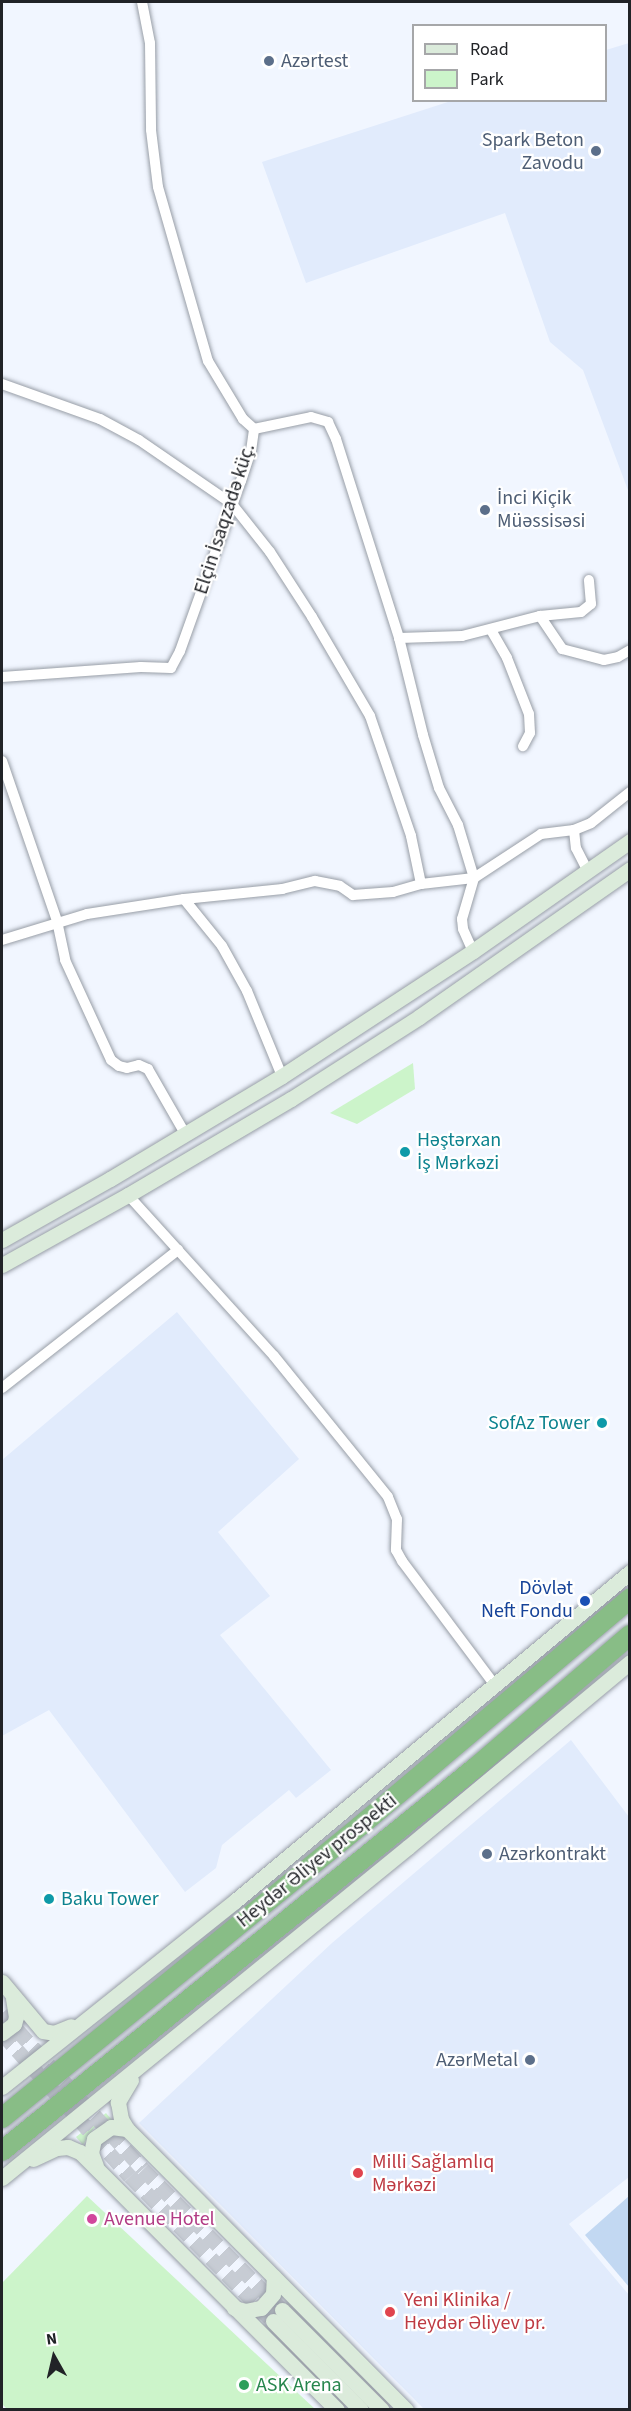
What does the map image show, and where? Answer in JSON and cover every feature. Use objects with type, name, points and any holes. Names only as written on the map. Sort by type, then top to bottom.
[{"type":"highway","name":"Heydər Əliyev prospekti","points":[[2,2118],[360,1826],[630,1599]]},
{"type":"highway","name":"Heydər Əliyev prospekti","points":[[2,2151],[476,1767],[630,1635]]},
{"type":"main road","points":[[2,1240],[186,1135],[282,1076],[473,951],[630,841]]},
{"type":"main road","points":[[2,1264],[128,1195],[283,1104],[419,1017],[630,869]]},
{"type":"main road","points":[[2,2087],[235,1901],[630,1572]]},
{"type":"main road","points":[[2,2178],[629,1664]]},
{"type":"main road","points":[[2,1982],[40,2028],[47,2032],[60,2031],[89,2016]]},
{"type":"main road","points":[[2,2033],[14,2024],[16,2017],[12,1996]]},
{"type":"main road","points":[[140,2066],[118,2102],[118,2110],[127,2129],[406,2409]]},
{"type":"main road","points":[[96,2166],[91,2153],[94,2139],[111,2127],[127,2129]]},
{"type":"main road","points":[[14,2167],[49,2151],[68,2147],[80,2152],[337,2409]]},
{"type":"main road","points":[[234,2308],[244,2311],[261,2308],[273,2294],[274,2277]]},
{"type":"main road","points":[[361,2409],[278,2316],[382,2409]]},
{"type":"street","name":"Elçin İsaqzadə küç.","points":[[2,677],[141,667],[171,668],[180,651],[250,451],[254,429],[243,419],[208,361],[158,188],[151,130],[150,43],[142,2]]},
{"type":"street","points":[[2,384],[100,419],[139,440],[232,504],[270,552],[312,617],[370,716],[411,836],[421,884]]},
{"type":"street","points":[[254,429],[310,417],[328,422],[336,439],[399,638],[436,778],[458,825],[474,878],[462,919],[463,929],[473,951]]},
{"type":"street","points":[[399,638],[462,636],[540,616],[577,614],[586,610],[591,604],[589,580]]},
{"type":"street","points":[[540,616],[562,649],[604,660],[618,657],[630,650]]},
{"type":"street","points":[[491,630],[507,658],[529,714],[530,733],[523,746]]},
{"type":"street","points":[[2,761],[57,921],[65,960],[111,1060],[119,1066],[127,1068],[138,1065],[148,1070],[186,1135]]},
{"type":"street","points":[[2,940],[57,921],[184,899],[282,889],[315,881],[340,886],[353,895],[393,892],[421,884],[474,878],[541,834],[574,830],[591,823],[630,792]]},
{"type":"street","points":[[574,830],[576,848],[588,872]]},
{"type":"street","points":[[184,899],[222,946],[247,992],[282,1076]]},
{"type":"street","points":[[128,1195],[274,1356],[388,1497],[397,1519],[396,1550],[402,1561],[494,1684]]},
{"type":"street","points":[[2,1388],[178,1251]]},
{"type":"shaded area","points":[[630,43],[629,493],[583,370],[550,342],[505,213],[306,283],[262,162],[448,102],[607,102],[607,50]]},
{"type":"shaded area","points":[[177,1312],[299,1459],[218,1532],[270,1596],[220,1635],[331,1770],[296,1798],[289,1790],[222,1845],[216,1868],[185,1892],[49,1710],[2,1736],[2,1460]]},
{"type":"shaded area","points":[[571,1740],[629,1817],[629,2177],[569,2224],[629,2295],[629,2409],[424,2409],[139,2123],[332,1943]]},
{"type":"shaded area","points":[[629,2196],[629,2287],[585,2235]]},
{"type":"green space","points":[[413,1063],[415,1089],[357,1124],[330,1113]]},
{"type":"green space","points":[[106,2113],[112,2120],[94,2128],[83,2145],[76,2137]]},
{"type":"green space","points":[[87,2196],[315,2409],[7,2409],[2,2404],[2,2283]]},
{"type":"tunnel","points":[[2,2013],[143,2169],[282,2310]]},
{"type":"tunnel","points":[[2,2033],[130,2176],[273,2321]]},
{"type":"place","name":"Azərtest","points":[[269,61]]},
{"type":"place","name":"Spark Beton Zavodu","points":[[596,151]]},
{"type":"place","name":"İnci Kiçik Müəssisəsi","points":[[485,510]]},
{"type":"place","name":"Həştərxan İş Mərkəzi","points":[[405,1152]]},
{"type":"place","name":"SofAz Tower","points":[[602,1423]]},
{"type":"place","name":"Dövlət Neft Fondu","points":[[585,1601]]},
{"type":"place","name":"Azərkontrakt","points":[[487,1854]]},
{"type":"place","name":"Baku Tower","points":[[49,1899]]},
{"type":"place","name":"AzərMetal","points":[[530,2060]]},
{"type":"place","name":"Milli Sağlamlıq Mərkəzi","points":[[358,2173]]},
{"type":"place","name":"Avenue Hotel","points":[[92,2219]]},
{"type":"place","name":"Yeni Klinika / Heydər Əliyev pr.","points":[[390,2312]]},
{"type":"place","name":"ASK Arena","points":[[244,2385]]}]
